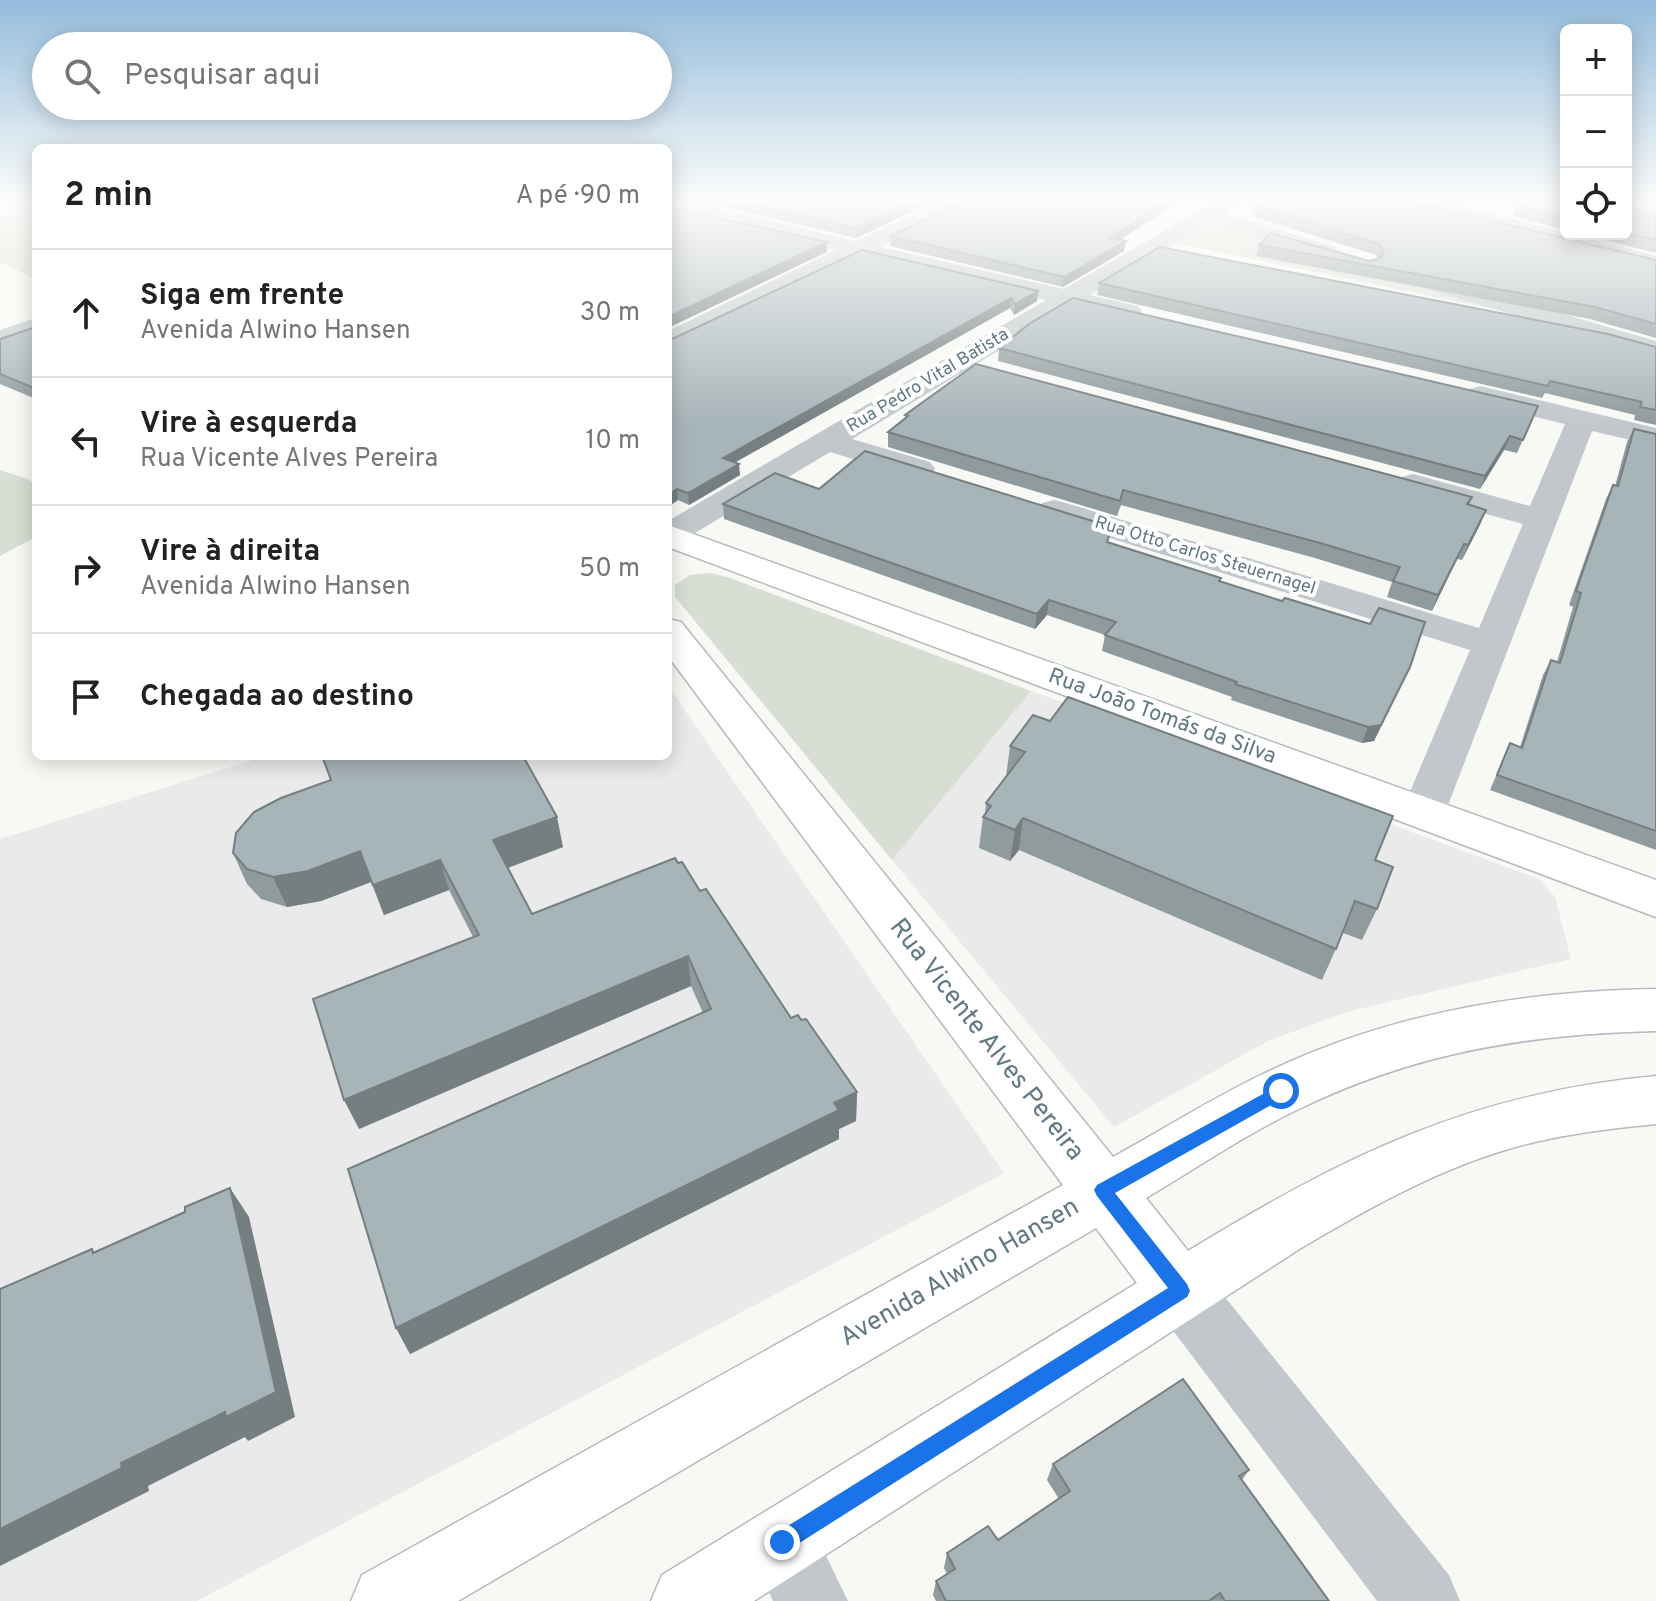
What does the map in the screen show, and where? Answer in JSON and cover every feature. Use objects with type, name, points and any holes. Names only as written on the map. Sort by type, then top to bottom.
[{"type":"street","points":[[672,339],[800,277]]},
{"type":"street","points":[[978,277],[1158,319]]},
{"type":"street","name":"Rua Pedro Vital Batista","points":[[672,533],[1103,277]]},
{"type":"street","points":[[1416,288],[1656,350]]},
{"type":"street","points":[[0,339],[32,327]]},
{"type":"street","points":[[959,362],[1005,374]]},
{"type":"street","points":[[1461,391],[1656,437]]},
{"type":"street","points":[[1423,813],[1582,419]]},
{"type":"street","points":[[826,441],[947,478]]},
{"type":"street","points":[[1388,478],[1542,519]]},
{"type":"street","name":"Rua Otto Carlos Steuernagel","points":[[1023,501],[1491,644]]},
{"type":"street","name":"Rua João Tomás da Silva","points":[[672,536],[1656,899]]},
{"type":"street","points":[[672,565],[706,555],[733,559]]},
{"type":"street","name":"Rua Vicente Alves Pereira","points":[[672,635],[1423,1601]]},
{"type":"street","name":"Avenida Alwino Hansen","points":[[388,1601],[1281,1091],[1424,1037],[1491,1025],[1656,1010]]},
{"type":"street","points":[[688,1601],[797,1571],[1181,1291],[1356,1183],[1418,1155],[1537,1114],[1606,1103],[1656,1100]]},
{"type":"shaded area","points":[[1338,277],[1390,277],[1488,308]]},
{"type":"shaded area","points":[[0,470],[32,482],[32,539],[0,556]]},
{"type":"shaded area","points":[[711,573],[1031,691],[892,860],[675,597],[675,585],[690,575]]},
{"type":"shaded area","points":[[1031,691],[1539,879],[1555,897],[1571,959],[1350,1011],[1270,1040],[1114,1127],[892,860]]},
{"type":"shaded area","points":[[672,692],[1004,1173],[197,1601],[0,1601],[0,839],[253,760],[672,760]]},
{"type":"building","points":[[672,277],[753,277],[672,315]]},
{"type":"building","points":[[805,277],[977,277],[1038,291],[1015,304],[1011,298],[723,458],[739,464],[688,493],[677,489],[672,492],[672,339]]},
{"type":"building","points":[[1110,277],[1313,277],[1608,334],[1656,347],[1656,410],[1640,407],[1642,402],[1550,381],[1548,386],[1099,283]]},
{"type":"building","points":[[1431,277],[1656,277],[1656,324],[1595,307]]},
{"type":"building","points":[[1073,298],[1538,406],[1523,440],[1510,436],[1485,476],[999,348],[1029,324]]},
{"type":"building","points":[[32,328],[32,387],[0,374],[0,339]]},
{"type":"building","points":[[976,364],[1472,497],[1467,504],[1486,510],[1468,545],[1464,544],[1438,595],[1393,581],[1400,567],[1320,543],[1123,490],[1120,501],[888,432],[908,416],[905,415]]},
{"type":"building","points":[[1634,429],[1656,434],[1656,831],[1497,775],[1510,743],[1522,748],[1551,660],[1560,663],[1581,593],[1576,591],[1613,485],[1618,486]]},
{"type":"building","points":[[865,451],[1112,527],[1107,542],[1282,601],[1285,598],[1370,624],[1379,608],[1425,622],[1410,667],[1381,725],[1368,727],[1235,684],[1237,682],[1105,635],[1116,622],[1049,600],[1037,614],[723,504],[775,473],[819,489]]},
{"type":"building","points":[[1068,697],[1393,816],[1375,860],[1393,867],[1377,909],[1355,901],[1336,949],[1023,818],[1015,830],[983,817],[991,806],[986,803],[1025,752],[1010,746],[1033,715],[1050,721]]},
{"type":"building","points":[[324,760],[525,760],[557,817],[493,840],[532,914],[675,858],[678,863],[682,862],[700,891],[706,889],[791,1018],[798,1015],[801,1020],[806,1019],[857,1092],[834,1103],[839,1110],[396,1328],[348,1169],[711,1009],[688,956],[344,1100],[313,999],[479,935],[440,860],[373,885],[360,851],[308,871],[273,877],[247,869],[233,853],[236,833],[254,812],[281,798],[331,780]]},
{"type":"building","points":[[230,1188],[276,1392],[226,1417],[225,1412],[121,1463],[122,1468],[0,1529],[0,1289],[92,1249],[93,1253]]},
{"type":"building","points":[[1183,1379],[1249,1470],[1239,1476],[1329,1601],[1225,1601],[1220,1593],[1209,1601],[946,1601],[936,1581],[955,1569],[947,1553],[988,1526],[998,1540],[1070,1491],[1053,1464]]},
{"type":"route","points":[[782,1542],[1181,1291],[1103,1190],[1281,1091]]}]
